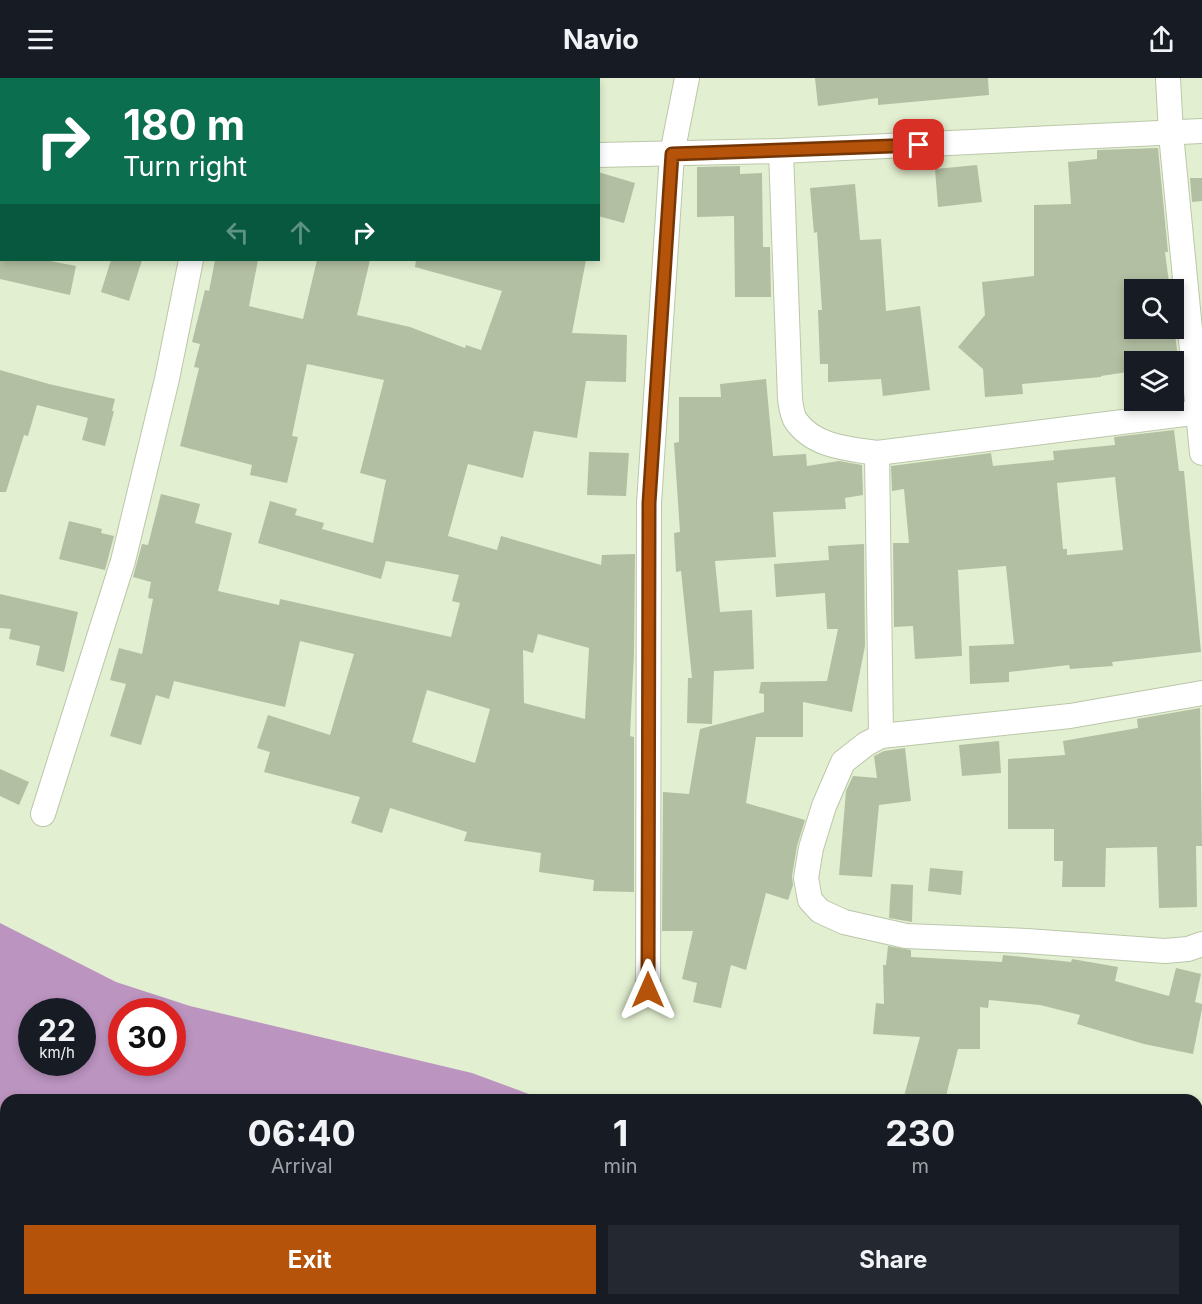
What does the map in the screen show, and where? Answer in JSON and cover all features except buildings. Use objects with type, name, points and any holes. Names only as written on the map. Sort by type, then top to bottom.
[{"type":"street","points":[[648,990],[649,503],[672,154],[687,78]]},
{"type":"street","points":[[1168,78],[1171,134],[1200,412],[1202,453]]},
{"type":"street","points":[[600,155],[782,151],[1202,131]]},
{"type":"street","points":[[782,151],[790,399],[796,421],[816,438],[833,446],[877,453],[1200,412]]},
{"type":"street","points":[[43,814],[123,561],[167,379],[191,261]]},
{"type":"street","points":[[877,453],[881,736]]},
{"type":"street","points":[[1202,693],[1070,716],[881,736],[866,744],[843,762],[824,806],[811,848],[806,878],[810,900],[820,911],[854,925],[906,936],[1027,941],[1165,951],[1188,949],[1202,944]]},
{"type":"shaded area","points":[[0,923],[116,982],[165,998],[108,998],[108,1076],[186,1076],[186,1005],[472,1073],[529,1094],[0,1094]]},
{"type":"route","points":[[648,990],[649,503],[672,154],[919,145]]}]
